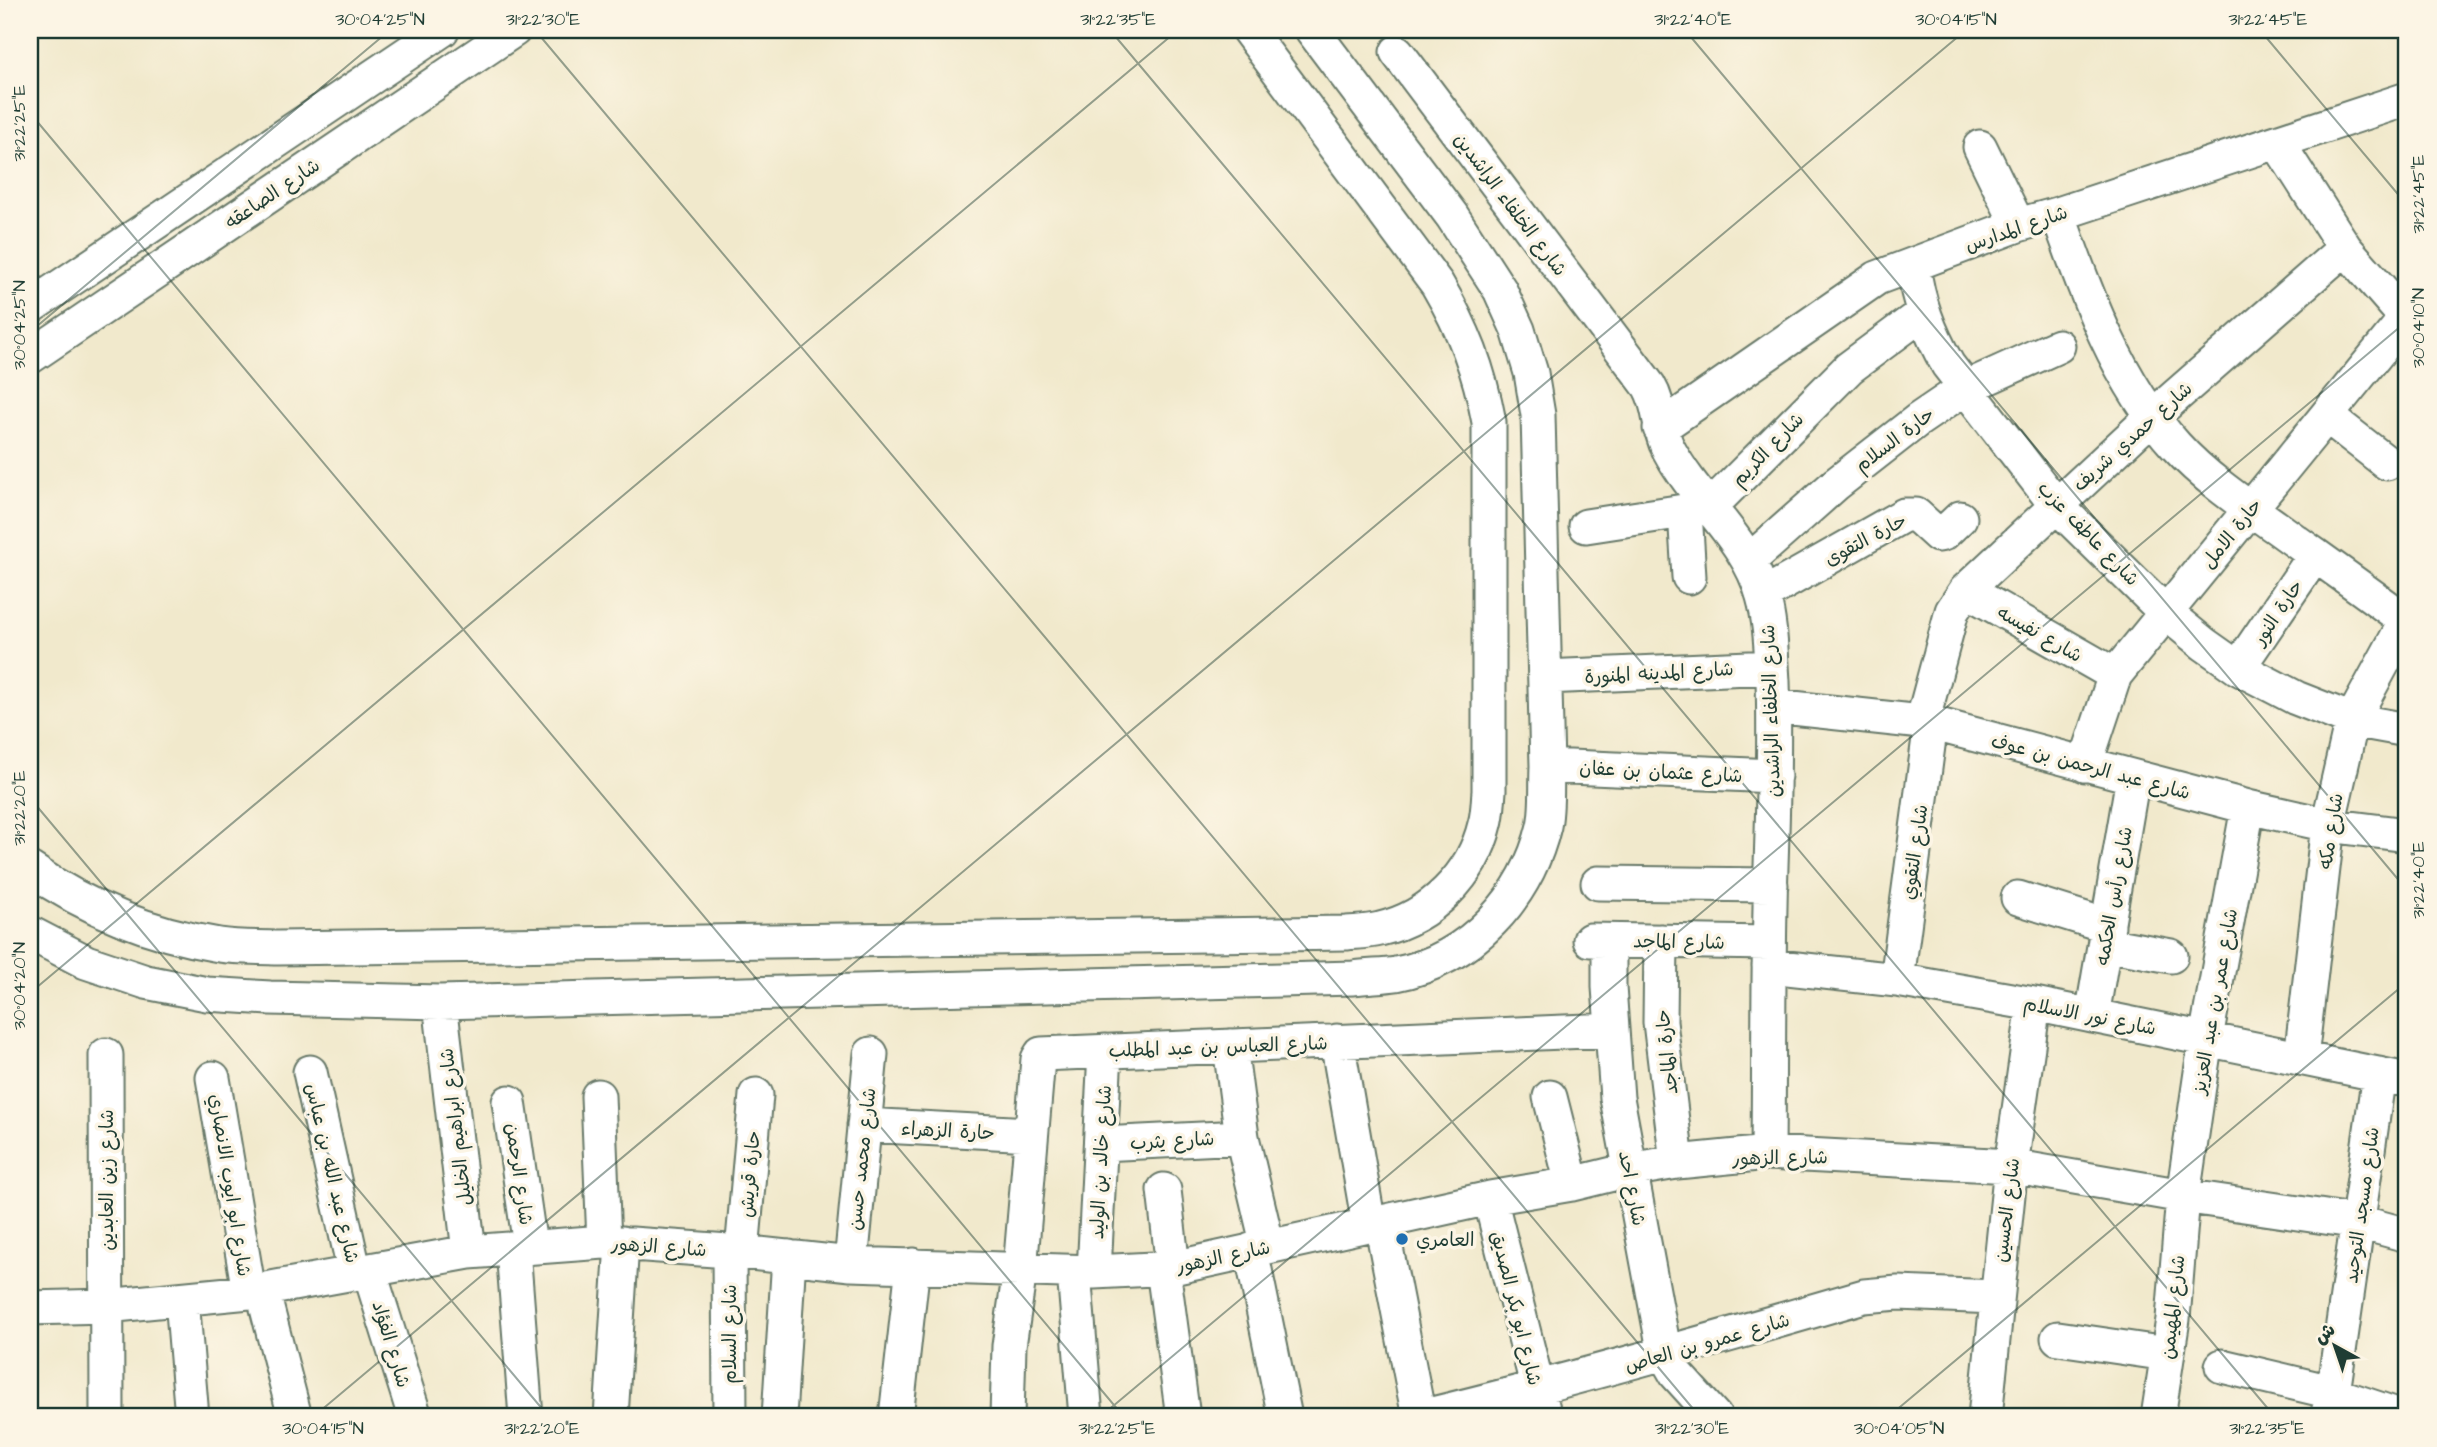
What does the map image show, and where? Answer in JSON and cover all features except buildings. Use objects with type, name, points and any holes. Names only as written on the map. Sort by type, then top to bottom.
[{"type":"street","points":[[30,307],[442,30]]},
{"type":"street","name":"شارع الصاعقه","points":[[30,357],[514,30]]},
{"type":"street","points":[[30,869],[62,891],[112,917],[166,935],[221,945],[278,948],[1347,933],[1379,930],[1409,919],[1436,902],[1458,880],[1475,853],[1486,823],[1489,792],[1489,422],[1482,385],[1466,338],[1437,284],[1248,30]]},
{"type":"street","points":[[30,933],[86,962],[146,982],[207,994],[440,1002],[1353,978],[1398,974],[1440,960],[1478,936],[1509,904],[1531,866],[1544,823],[1548,766],[1538,415],[1531,373],[1518,330],[1500,290],[1478,253],[1312,30]]},
{"type":"street","name":"شارع الخلفاء الراشدين","points":[[1397,52],[1649,386],[1661,413],[1660,428],[1697,509],[1734,536],[1749,561],[1763,595],[1771,631],[1774,706],[1768,1153]]},
{"type":"street","name":"شارع المدارس","points":[[1660,428],[1877,278],[2018,225],[2278,143],[2407,99]]},
{"type":"street","points":[[2278,143],[2345,248],[2403,308]]},
{"type":"street","points":[[1980,147],[2018,225]]},
{"type":"street","points":[[2058,214],[2074,262],[2106,337],[2153,416],[2177,447],[2251,509],[2407,620]]},
{"type":"street","name":"شارع حمدي شريف","points":[[1926,723],[1952,611],[1966,590],[2153,416],[2345,248]]},
{"type":"street","name":"شارع عاطف عزب","points":[[1913,265],[1923,313],[1938,348],[1965,388],[2056,505],[2166,612],[2238,668],[2296,698],[2351,720],[2407,730]]},
{"type":"street","name":"حارة الامل","points":[[2085,765],[2115,676],[2327,416],[2403,308]]},
{"type":"street","name":"شارع الكريم","points":[[1697,509],[1849,368],[1923,313]]},
{"type":"street","name":"حارة السلام","points":[[1749,561],[1876,451],[1965,388],[2058,346]]},
{"type":"street","points":[[2327,416],[2388,463]]},
{"type":"street","points":[[1586,526],[1697,509],[1689,577]]},
{"type":"street","name":"حارة التقوى","points":[[1763,595],[1904,516],[1916,515],[1938,535],[1943,534],[1961,518]]},
{"type":"street","name":"حارة النور","points":[[2238,668],[2315,555]]},
{"type":"street","name":"شارع نفيسه","points":[[1966,590],[2115,676]]},
{"type":"street","name":"شارع مكه","points":[[2301,1058],[2328,825],[2351,720],[2407,620]]},
{"type":"street","name":"شارع المدينه المنورة","points":[[1545,677],[1772,667]]},
{"type":"street","name":"شارع عبد الرحمن بن عوف","points":[[1774,706],[1926,723],[2248,807],[2328,825],[2407,835]]},
{"type":"street","name":"شارع التقوي","points":[[1897,981],[1926,723]]},
{"type":"street","name":"شارع عثمان بن عفان","points":[[1548,766],[1774,776]]},
{"type":"street","name":"شارع رأس الحكمه","points":[[2092,1016],[2133,777]]},
{"type":"street","name":"شارع عمر بن عبد العزيز","points":[[2183,1196],[2206,1038],[2248,807]]},
{"type":"street","points":[[1598,883],[1771,885]]},
{"type":"street","points":[[2018,898],[2106,935],[2171,956]]},
{"type":"street","name":"شارع الماجد","points":[[1599,940],[1661,941],[1769,954]]},
{"type":"street","name":"شارع احد","points":[[1599,940],[1612,1030],[1617,1098],[1665,1354],[1676,1374],[1715,1417]]},
{"type":"street","name":"حارة الماجد","points":[[1661,941],[1660,1022],[1677,1162]]},
{"type":"street","name":"شارع نور الاسلام","points":[[1769,954],[1897,981],[2034,1004],[2393,1077]]},
{"type":"street","name":"شارع ابراهيم الخليل","points":[[440,1002],[470,1252]]},
{"type":"street","name":"شارع الحسين","points":[[1985,1417],[2011,1166],[2034,1004]]},
{"type":"street","name":"شارع العباس بن عبد المطلب","points":[[1007,1417],[1009,1346],[1020,1270],[1039,1056],[1612,1030]]},
{"type":"street","points":[[1337,1041],[1375,1223],[1420,1417]]},
{"type":"street","points":[[1230,1046],[1285,1417]]},
{"type":"street","name":"شارع خالد بن الوليد","points":[[1086,1417],[1084,1272],[1101,1143],[1105,1051]]},
{"type":"street","name":"شارع محمد حسن","points":[[850,1264],[870,1054]]},
{"type":"street","name":"شارع زين العابدين","points":[[106,1055],[107,1417]]},
{"type":"street","name":"شارع عبد الله بن عباس","points":[[310,1072],[362,1272]]},
{"type":"street","name":"شارع مسجد التوحيد","points":[[2330,1405],[2359,1222],[2393,1077]]},
{"type":"street","name":"شارع ابو ايوب الانصاري","points":[[213,1078],[255,1291],[295,1417]]},
{"type":"street","name":"حارة قريش","points":[[736,1252],[756,1095]]},
{"type":"street","points":[[598,1096],[613,1242],[611,1417]]},
{"type":"street","points":[[1550,1097],[1572,1184]]},
{"type":"street","name":"شارع الرحمن","points":[[509,1102],[522,1247],[526,1417]]},
{"type":"street","name":"حارة الزهراء","points":[[864,1125],[1031,1134]]},
{"type":"street","name":"شارع يثرب","points":[[1101,1143],[1177,1128],[1242,1137]]},
{"type":"street","name":"شارع الزهور","points":[[30,1308],[106,1306],[255,1291],[470,1252],[613,1242],[850,1264],[1084,1272],[1168,1268],[1629,1170],[1677,1162],[1768,1153],[2011,1166],[2183,1196],[2359,1222],[2407,1235]]},
{"type":"street","points":[[1164,1191],[1168,1268],[1183,1417]]},
{"type":"street","name":"شارع المهيمن","points":[[2158,1417],[2173,1319],[2183,1196]]},
{"type":"street","name":"شارع ابو بكر الصديق","points":[[1490,1198],[1541,1403]]},
{"type":"street","name":"شارع السلام","points":[[730,1417],[736,1252]]},
{"type":"street","points":[[779,1417],[789,1257]]},
{"type":"street","points":[[896,1417],[913,1265]]},
{"type":"street","name":"شارع الفؤاد","points":[[362,1272],[415,1417]]},
{"type":"street","name":"شارع عمرو بن العاص","points":[[1420,1417],[1541,1403],[1665,1354],[1864,1296],[1898,1293],[1996,1297]]},
{"type":"street","points":[[182,1299],[192,1417]]},
{"type":"street","points":[[2058,1338],[2168,1354]]},
{"type":"street","points":[[2222,1366],[2330,1405],[2403,1417]]},
{"type":"place","name":"العامري","points":[[1402,1239]]}]
